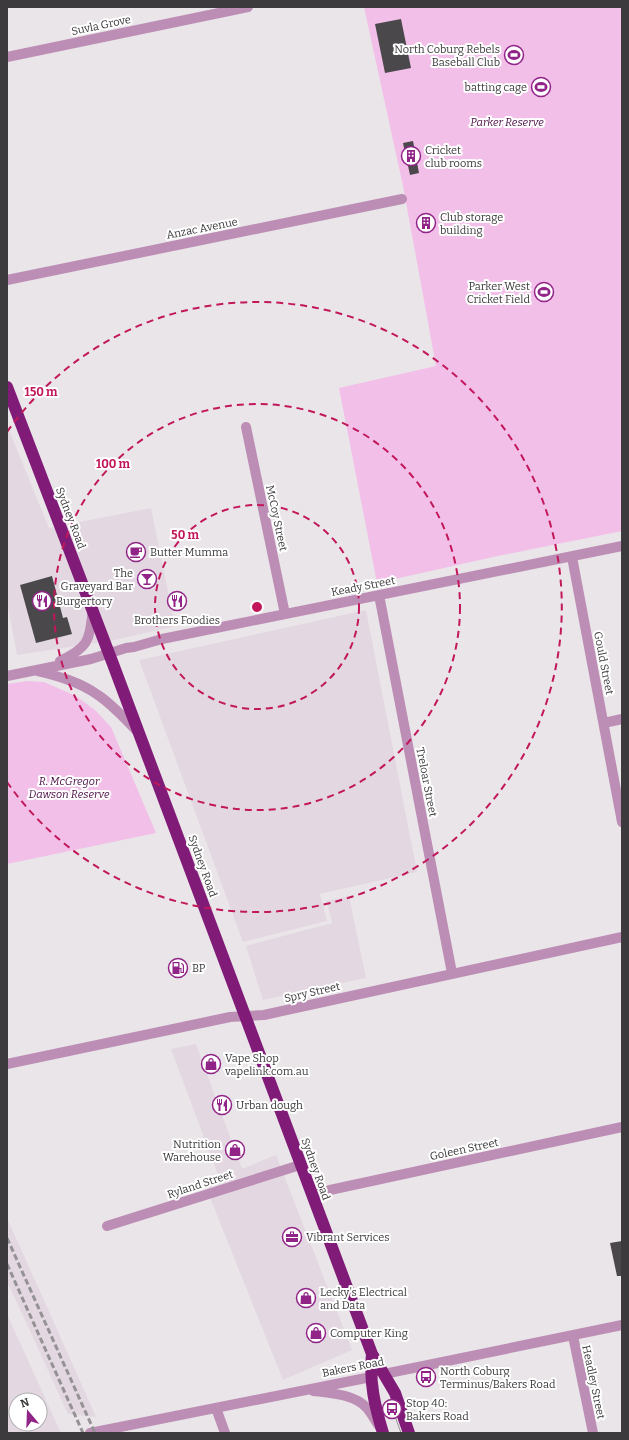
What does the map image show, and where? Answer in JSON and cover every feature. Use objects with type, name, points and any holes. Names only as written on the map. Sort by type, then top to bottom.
[{"type":"highway","name":"Sydney Road","points":[[7,387],[93,609],[372,1354],[395,1393],[410,1433]]},
{"type":"highway","name":"Sydney Road","points":[[372,1354],[370,1377],[373,1398],[383,1433]]},
{"type":"highway","name":"Bakers Road","points":[[370,1377],[384,1374]]},
{"type":"street","name":"Suvla Grove","points":[[7,57],[248,7]]},
{"type":"street","name":"Anzac Avenue","points":[[7,280],[402,199]]},
{"type":"street","name":"McCoy Street","points":[[246,427],[285,614]]},
{"type":"street","name":"Keady Street","points":[[7,676],[91,659],[162,639],[622,546]]},
{"type":"street","name":"Gould Street","points":[[572,557],[622,822]]},
{"type":"street","name":"Treloar Street","points":[[378,595],[452,973]]},
{"type":"street","points":[[46,668],[72,655],[84,646],[89,637],[93,609]]},
{"type":"street","points":[[34,670],[61,676],[82,685],[98,695],[140,735]]},
{"type":"street","points":[[604,723],[622,719]]},
{"type":"street","name":"Spry Street","points":[[7,1064],[230,1017],[264,1015],[622,937]]},
{"type":"street","name":"Goleen Street","points":[[312,1196],[337,1188],[622,1127]]},
{"type":"street","name":"Ryland Street","points":[[107,1226],[300,1164]]},
{"type":"street","name":"Bakers Road","points":[[384,1374],[622,1326]]},
{"type":"street","name":"Headley Street","points":[[573,1336],[592,1433]]},
{"type":"street","name":"Bakers Road","points":[[90,1433],[370,1377]]},
{"type":"street","points":[[304,1390],[340,1395],[357,1401],[366,1407],[383,1433]]},
{"type":"street","points":[[216,1408],[225,1433]]},
{"type":"shaded area","points":[[7,425],[49,528],[151,508],[175,626],[115,640],[17,655],[7,602]]},
{"type":"shaded area","points":[[366,610],[417,872],[320,894],[327,921],[243,942],[139,660]]},
{"type":"shaded area","points":[[349,896],[366,978],[263,1000],[246,946],[332,923],[327,901]]},
{"type":"shaded area","points":[[196,1044],[242,1169],[276,1155],[352,1350],[283,1380],[205,1185],[218,1175],[171,1049]]},
{"type":"shaded area","points":[[7,1218],[96,1417],[68,1414],[7,1281]]},
{"type":"shaded area","points":[[7,1314],[42,1392],[8,1392],[8,1432],[48,1432],[48,1404],[61,1433],[7,1433]]},
{"type":"green space","name":"Parker Reserve","points":[[364,7],[622,7],[622,531],[493,557],[377,583],[339,388],[436,366],[403,186]]},
{"type":"green space","name":"R. McGregor Dawson Reserve","points":[[28,681],[44,682],[76,696],[95,710],[111,727],[156,833],[7,864],[7,684]]},
{"type":"building","points":[[401,19],[411,68],[385,73],[375,24]]},
{"type":"building","name":"Cricket club rooms","points":[[413,141],[419,173],[410,175],[403,143]]},
{"type":"building","name":"Club storage building","points":[[433,216],[435,227],[420,231],[418,219]]},
{"type":"building","name":"Burgertory","points":[[52,576],[63,618],[67,617],[72,634],[36,643],[20,585]]},
{"type":"building","points":[[622,1241],[622,1276],[617,1276],[610,1243]]},
{"type":"tram line","points":[[391,1405],[401,1433]]},
{"type":"railway","points":[[7,1238],[95,1433]]},
{"type":"railway","points":[[7,1264],[83,1433]]},
{"type":"place","name":"North Coburg Rebels Baseball Club","points":[[514,55]]},
{"type":"place","name":"batting cage","points":[[541,87]]},
{"type":"place","name":"Cricket club rooms","points":[[411,156]]},
{"type":"place","name":"Club storage building","points":[[426,223]]},
{"type":"place","name":"Parker West Cricket Field","points":[[544,292]]},
{"type":"place","name":"Butter Mumma","points":[[136,552]]},
{"type":"place","name":"The Graveyard Bar","points":[[147,579]]},
{"type":"place","name":"Burgertory","points":[[42,601]]},
{"type":"place","name":"Brothers Foodies","points":[[177,601]]},
{"type":"place","name":"BP","points":[[178,968]]},
{"type":"place","name":"Vape Shop vapelink.com.au","points":[[211,1064]]},
{"type":"place","name":"Urban dough","points":[[222,1105]]},
{"type":"place","name":"Nutrition Warehouse","points":[[235,1150]]},
{"type":"place","name":"Vibrant Services","points":[[292,1237]]},
{"type":"place","name":"Lecky's Electrical and Data","points":[[306,1298]]},
{"type":"place","name":"Computer King","points":[[316,1333]]},
{"type":"place","name":"North Coburg Terminus/Bakers Road","points":[[426,1377]]},
{"type":"place","name":"Stop 40: Bakers Road","points":[[392,1409]]}]
